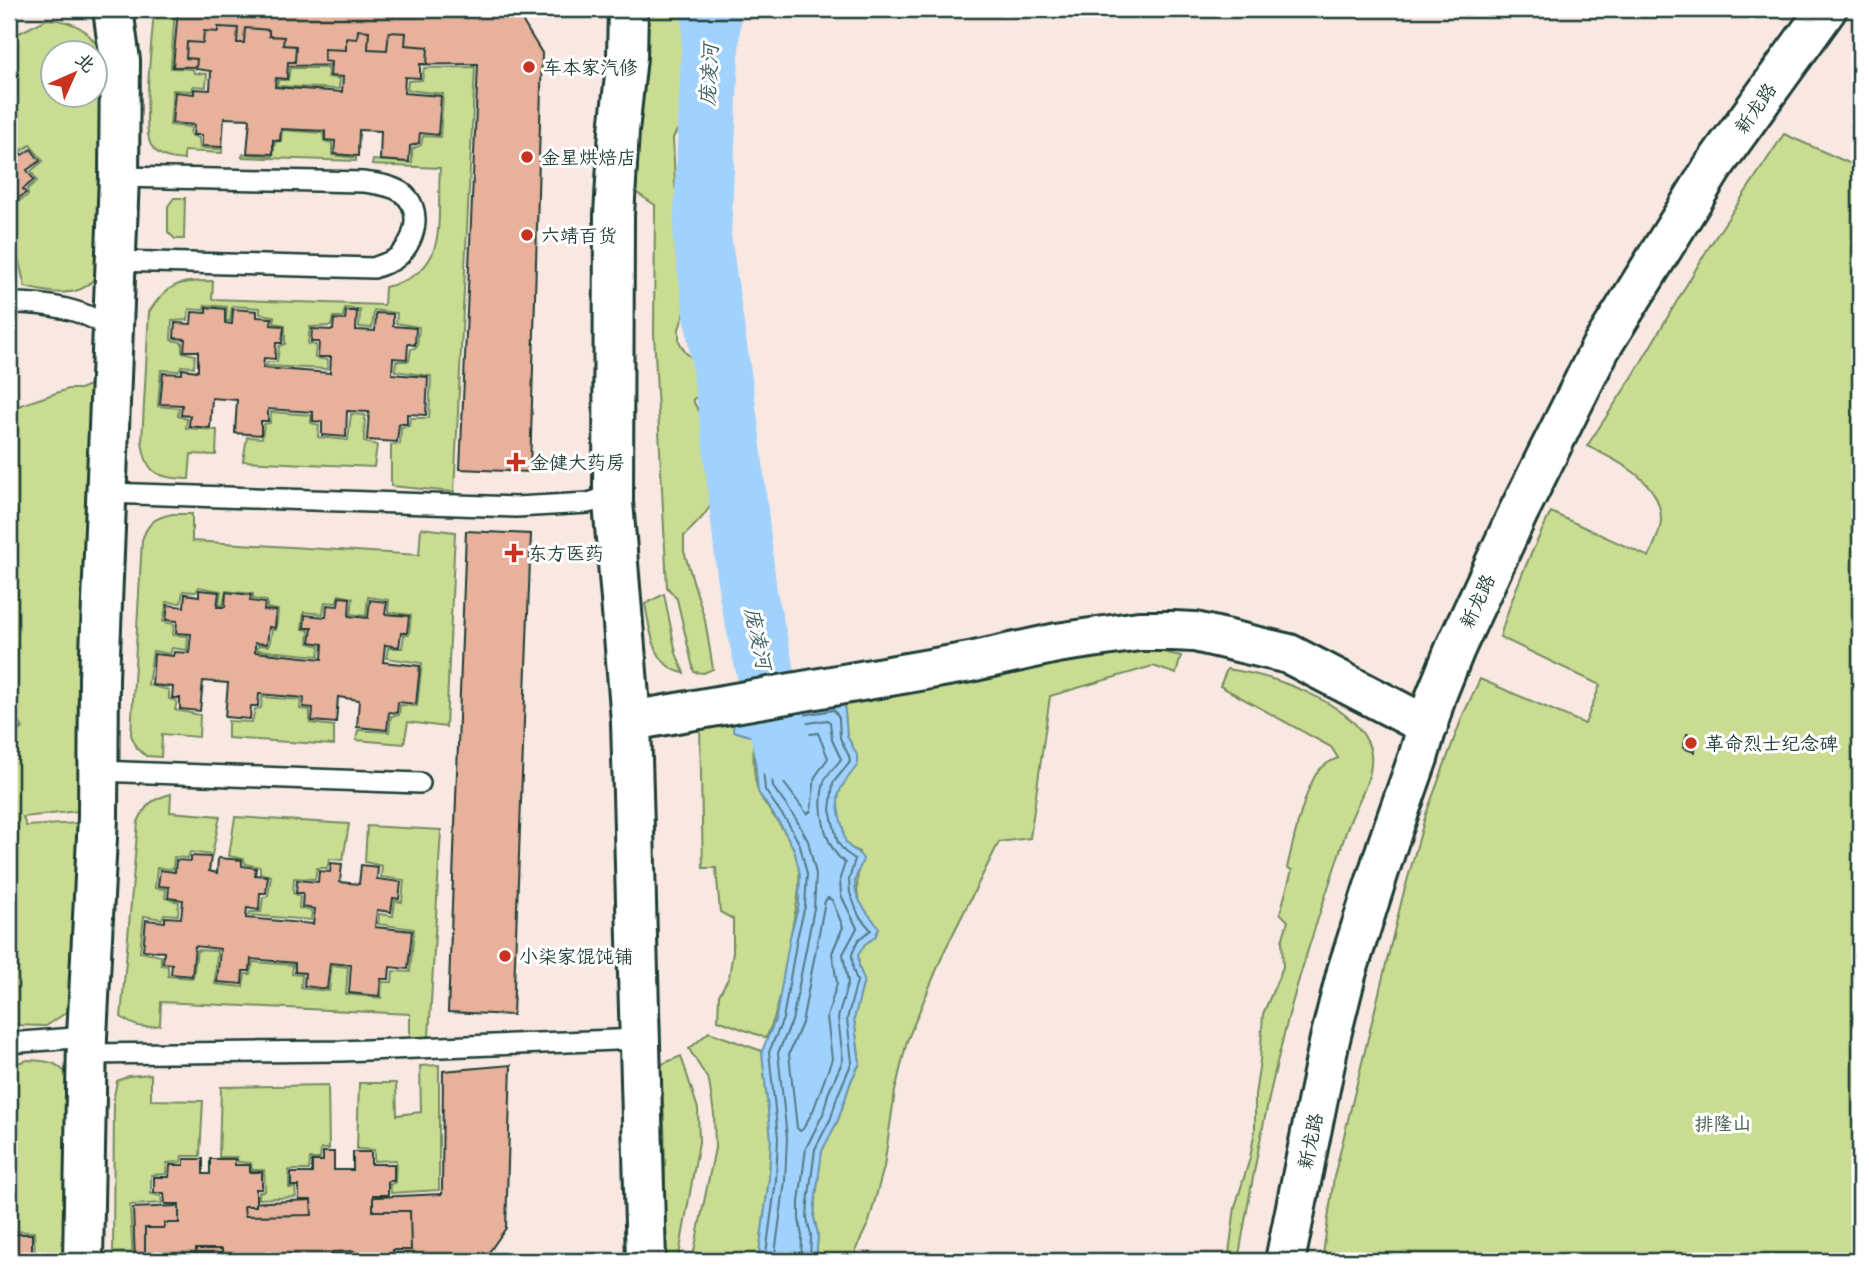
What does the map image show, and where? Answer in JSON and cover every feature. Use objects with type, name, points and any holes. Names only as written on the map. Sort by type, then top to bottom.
[{"type":"street","points":[[83,1261],[99,678],[116,261],[120,61],[113,9]]},
{"type":"street","points":[[628,9],[627,57],[614,215],[613,502],[631,721],[646,1261]]},
{"type":"street","name":"新龙路","points":[[1284,1261],[1330,1039],[1347,971],[1443,645],[1488,545],[1587,345],[1702,158],[1811,9]]},
{"type":"street","name":"新龙路","points":[[1268,1261],[1334,965],[1422,722],[1540,466],[1600,349],[1713,167],[1828,9]]},
{"type":"street","points":[[631,721],[970,662],[1057,643],[1139,631],[1195,632],[1289,654],[1422,722]]},
{"type":"lane","points":[[116,261],[374,268],[395,258],[409,243],[416,224],[413,205],[403,193],[389,186],[364,182],[118,177]]},
{"type":"lane","points":[[9,303],[51,306],[105,324],[113,333]]},
{"type":"lane","points":[[107,493],[516,507],[589,503],[598,500]]},
{"type":"lane","points":[[98,771],[420,783]]},
{"type":"lane","points":[[9,1043],[341,1051],[639,1039]]},
{"type":"green space","points":[[154,9],[175,9],[171,68],[193,69],[194,73],[207,74],[206,87],[193,86],[192,91],[173,90],[170,125],[191,127],[190,135],[199,138],[200,148],[222,149],[222,153],[184,151],[184,160],[179,160],[161,155],[151,145],[148,136],[147,101]]},
{"type":"green space","points":[[645,9],[688,9],[686,44],[691,66],[692,90],[685,115],[673,138],[680,223],[675,242],[688,303],[679,329],[679,341],[685,352],[704,367],[709,380],[707,390],[693,399],[713,430],[718,464],[712,503],[684,536],[684,551],[705,620],[713,669],[704,673],[694,672],[677,599],[667,587],[654,333],[655,205],[631,189]]},
{"type":"green space","points":[[47,19],[74,25],[92,38],[38,38],[38,108],[103,108],[99,265],[92,281],[78,290],[60,293],[25,287],[17,253],[9,240],[9,204],[11,206],[28,195],[27,189],[37,181],[31,171],[43,161],[30,145],[22,151],[15,143],[9,147],[9,124],[19,115],[9,100],[9,38]]},
{"type":"green space","points":[[475,67],[454,492],[391,486],[391,445],[400,444],[401,427],[409,426],[410,418],[429,418],[431,376],[395,371],[396,361],[409,361],[411,349],[417,347],[419,327],[396,323],[397,313],[374,310],[372,328],[359,327],[360,310],[345,308],[343,317],[333,317],[331,326],[310,327],[308,344],[316,345],[315,358],[328,360],[327,369],[266,366],[267,362],[277,362],[279,346],[285,344],[285,325],[274,323],[274,316],[260,314],[260,308],[232,306],[230,321],[226,321],[227,307],[205,305],[203,310],[189,309],[188,320],[172,321],[171,340],[182,342],[182,352],[195,355],[194,367],[181,366],[179,371],[161,370],[158,406],[179,408],[178,416],[187,419],[186,428],[217,430],[216,455],[191,454],[189,479],[169,477],[150,468],[142,441],[149,312],[156,302],[168,289],[183,283],[213,281],[212,299],[384,305],[385,287],[406,280],[421,270],[431,257],[439,225],[440,168],[372,165],[373,160],[412,163],[412,149],[421,145],[423,136],[440,137],[443,94],[407,90],[408,81],[422,80],[424,68]]},
{"type":"green space","points":[[290,68],[328,68],[328,77],[340,79],[339,89],[277,86],[278,80],[288,80]]},
{"type":"green space","points":[[282,130],[323,133],[324,141],[332,143],[332,155],[356,158],[356,161],[242,157],[243,154],[273,156],[275,142],[281,141]]},
{"type":"green space","name":"排隆山","points":[[1784,134],[1860,168],[1860,1261],[1322,1261],[1334,1177],[1402,899],[1426,814],[1463,715],[1480,679],[1585,724],[1600,685],[1500,637],[1510,605],[1551,512],[1649,557],[1661,525],[1659,506],[1654,494],[1646,483],[1624,465],[1587,446],[1633,376],[1707,250]]},
{"type":"green space","points":[[174,198],[185,198],[184,239],[175,239],[168,232],[168,206]]},
{"type":"green space","points":[[94,383],[78,811],[23,817],[26,826],[79,823],[70,1010],[46,1026],[9,1025],[9,738],[23,728],[9,707],[9,409]]},
{"type":"green space","points":[[271,412],[311,415],[311,423],[319,425],[318,437],[348,440],[351,414],[365,415],[364,442],[377,445],[374,467],[243,461],[247,437],[262,438],[264,424],[270,423]]},
{"type":"green space","points":[[172,514],[192,514],[192,541],[419,555],[421,528],[455,532],[446,727],[408,722],[404,744],[356,740],[358,730],[389,732],[391,716],[399,715],[400,705],[417,706],[422,663],[386,658],[388,648],[402,648],[404,635],[409,635],[411,615],[388,612],[389,600],[368,597],[366,616],[351,614],[353,598],[339,595],[336,603],[325,602],[323,614],[304,612],[302,629],[309,630],[308,643],[320,646],[319,656],[257,650],[258,645],[269,646],[272,630],[276,630],[278,610],[267,608],[267,601],[253,599],[253,594],[226,591],[223,605],[219,605],[221,591],[199,587],[196,592],[183,591],[181,603],[167,602],[163,622],[174,624],[173,635],[188,636],[187,650],[172,648],[170,654],[153,651],[148,685],[169,690],[169,699],[177,701],[175,710],[200,715],[199,737],[162,734],[161,757],[146,756],[137,748],[131,735],[142,540],[153,522]]},
{"type":"green space","points":[[664,594],[676,653],[684,673],[666,664],[659,656],[651,636],[645,604]]},
{"type":"green space","points":[[1149,649],[1181,656],[1176,674],[1153,666],[1050,696],[1030,838],[999,842],[944,952],[907,1041],[895,1091],[884,1167],[869,1222],[856,1249],[857,1261],[816,1261],[818,1234],[814,1218],[822,1150],[838,1120],[860,1063],[854,1019],[864,980],[858,955],[865,944],[875,937],[873,920],[860,904],[858,896],[859,852],[849,847],[844,840],[837,809],[840,785],[849,776],[852,745],[847,736],[844,701],[1057,657]]},
{"type":"green space","points":[[1227,669],[1286,684],[1326,702],[1358,728],[1371,753],[1367,782],[1349,823],[1307,953],[1279,1054],[1238,1261],[1228,1261],[1235,1207],[1250,1158],[1255,1130],[1255,1095],[1263,1014],[1283,967],[1282,941],[1288,921],[1280,913],[1292,870],[1287,868],[1311,783],[1321,768],[1338,758],[1331,747],[1220,686]]},
{"type":"green space","points":[[262,697],[301,700],[300,709],[310,710],[310,723],[334,726],[334,745],[228,738],[228,721],[252,722],[255,709],[261,708]]},
{"type":"green space","points":[[734,719],[753,737],[757,789],[791,842],[799,873],[782,990],[766,1038],[718,1020],[719,995],[729,977],[733,952],[733,919],[720,912],[716,868],[703,868],[700,728]]},
{"type":"green space","points":[[171,794],[170,812],[220,816],[212,855],[190,852],[188,858],[174,857],[173,869],[157,868],[155,888],[166,889],[165,898],[179,902],[178,915],[164,914],[162,919],[144,916],[140,952],[161,956],[161,965],[168,966],[168,976],[193,978],[197,950],[217,951],[215,984],[243,987],[245,974],[250,974],[253,962],[293,965],[292,974],[302,975],[301,988],[329,991],[332,965],[348,967],[346,994],[381,998],[382,982],[392,982],[393,971],[410,972],[414,929],[378,924],[379,914],[393,916],[395,901],[402,902],[404,880],[381,877],[382,866],[365,862],[367,826],[441,830],[429,1037],[410,1037],[410,1014],[161,1002],[160,1025],[139,1026],[121,1017],[138,822],[150,803]]},
{"type":"green space","points":[[235,817],[349,824],[343,860],[330,859],[327,868],[317,868],[315,879],[294,878],[293,893],[300,896],[299,908],[312,911],[311,920],[249,915],[250,912],[261,912],[263,897],[268,896],[271,876],[260,873],[260,867],[245,864],[244,859],[229,856]]},
{"type":"green space","points":[[709,1032],[762,1051],[771,1139],[769,1179],[758,1261],[692,1261],[715,1148],[709,1081],[689,1049]]},
{"type":"green space","points":[[681,1056],[698,1109],[699,1142],[678,1261],[662,1261],[665,1163],[660,1065]]},
{"type":"green space","points":[[28,1060],[54,1064],[72,1081],[67,1261],[35,1261],[34,1232],[9,1231],[9,1065]]},
{"type":"green space","points":[[439,1065],[439,1190],[391,1193],[390,1184],[395,1183],[396,1160],[374,1161],[374,1150],[357,1149],[359,1083],[396,1083],[397,1115],[421,1112],[420,1066]]},
{"type":"green space","points":[[151,1074],[151,1100],[203,1101],[200,1156],[182,1156],[181,1162],[167,1163],[166,1174],[151,1175],[151,1194],[161,1196],[162,1203],[130,1205],[133,1261],[113,1261],[114,1096],[117,1081],[129,1076]]},
{"type":"green space","points":[[328,1085],[329,1149],[321,1149],[320,1159],[310,1159],[309,1170],[289,1170],[289,1188],[295,1188],[296,1197],[259,1199],[259,1192],[265,1191],[264,1170],[252,1170],[251,1163],[238,1162],[237,1157],[219,1157],[221,1087]]},
{"type":"water","points":[[844,701],[847,736],[857,755],[857,766],[841,788],[838,808],[844,838],[863,859],[855,881],[857,894],[879,928],[875,937],[865,944],[858,955],[864,980],[854,1019],[860,1063],[838,1120],[822,1151],[814,1218],[818,1234],[816,1261],[758,1261],[769,1179],[771,1139],[762,1051],[776,1018],[790,937],[799,905],[800,874],[794,849],[758,792],[753,737],[733,731],[734,719]]},
{"type":"building","points":[[178,9],[515,9],[542,53],[530,472],[460,469],[478,64],[173,67]]},
{"type":"building","points":[[218,27],[238,28],[237,43],[244,43],[245,28],[269,30],[269,36],[284,37],[283,45],[296,46],[295,62],[288,62],[287,79],[276,78],[275,87],[342,92],[343,77],[330,76],[331,62],[324,61],[324,49],[346,50],[346,38],[357,39],[358,30],[369,31],[368,49],[387,50],[389,32],[406,33],[405,45],[428,47],[427,64],[420,64],[420,78],[405,77],[404,93],[441,96],[438,135],[420,133],[419,143],[410,146],[409,162],[380,160],[381,131],[359,130],[358,156],[334,154],[335,141],[325,140],[325,131],[281,129],[280,141],[273,140],[273,154],[247,153],[250,119],[224,118],[222,147],[202,146],[202,135],[193,135],[194,125],[172,123],[175,92],[194,94],[194,89],[210,90],[211,71],[196,69],[197,59],[186,58],[187,42],[203,43],[204,31],[218,32]]},
{"type":"building","points":[[15,146],[22,155],[31,149],[40,161],[27,170],[34,180],[23,189],[26,193],[10,204],[9,150]]},
{"type":"building","points":[[206,307],[225,309],[225,323],[232,324],[233,309],[257,311],[257,317],[272,318],[271,325],[284,326],[282,343],[276,343],[275,359],[264,358],[263,368],[330,373],[331,357],[318,357],[319,342],[311,342],[312,329],[333,330],[334,319],[345,320],[346,311],[357,311],[356,330],[375,331],[376,313],[393,314],[393,326],[416,328],[415,345],[408,344],[407,359],[393,358],[392,374],[428,377],[426,415],[407,414],[407,424],[399,424],[397,442],[367,440],[369,412],[347,411],[346,437],[322,435],[322,422],[313,421],[313,412],[268,409],[268,421],[261,421],[261,435],[235,433],[237,400],[212,398],[210,428],[189,426],[190,416],[181,415],[182,405],[160,404],[163,373],[182,374],[182,369],[198,371],[198,351],[184,351],[185,339],[174,338],[175,323],[191,324],[192,312],[206,313]]},
{"type":"building","points":[[466,531],[531,534],[513,1015],[448,1012]]},
{"type":"building","points":[[199,590],[219,592],[217,607],[225,607],[226,592],[251,595],[250,601],[265,603],[264,610],[276,611],[275,628],[269,627],[267,644],[255,643],[255,652],[322,659],[323,644],[310,642],[312,628],[304,628],[305,615],[326,617],[327,605],[338,606],[339,597],[350,598],[349,616],[368,618],[370,600],[387,602],[385,614],[409,616],[407,633],[401,633],[399,647],[385,645],[383,662],[420,666],[416,704],[398,702],[397,713],[389,712],[387,730],[357,727],[359,700],[338,697],[336,723],[312,721],[313,708],[303,707],[304,698],[259,694],[258,706],[251,706],[250,719],[225,717],[228,683],[203,681],[200,711],[180,709],[180,698],[172,698],[173,687],[152,685],[154,654],[173,656],[174,652],[189,653],[191,634],[176,633],[177,621],[166,620],[168,605],[184,607],[185,594],[199,596]]},
{"type":"building","points":[[9,711],[20,728],[9,735]]},
{"type":"building","name":"革命烈士纪念碑","points":[[1687,734],[1699,738],[1694,752],[1683,748]]},
{"type":"building","points":[[191,856],[211,857],[209,871],[217,873],[218,858],[242,860],[242,866],[256,868],[255,875],[268,876],[266,893],[260,893],[259,910],[247,908],[246,918],[313,924],[315,909],[302,907],[303,893],[296,893],[297,880],[318,882],[319,871],[330,872],[331,863],[342,864],[340,882],[359,884],[361,865],[378,867],[377,879],[401,882],[399,899],[393,898],[391,912],[377,910],[375,927],[412,931],[408,969],[390,967],[389,979],[381,979],[379,996],[349,993],[351,965],[330,963],[327,989],[304,986],[305,973],[295,972],[295,963],[251,959],[250,971],[243,971],[242,984],[217,982],[220,949],[195,946],[192,976],[171,974],[172,964],[163,963],[164,952],[143,950],[146,920],[165,922],[165,917],[181,918],[183,900],[168,898],[169,887],[158,886],[160,870],[175,872],[176,860],[191,861]]},
{"type":"building","points":[[511,1065],[506,1228],[483,1261],[135,1261],[133,1208],[442,1194],[443,1071]]},
{"type":"building","points":[[323,1152],[334,1152],[334,1170],[353,1170],[353,1152],[371,1152],[371,1164],[394,1164],[394,1181],[388,1181],[388,1195],[373,1195],[373,1211],[410,1211],[411,1250],[393,1250],[393,1259],[388,1261],[354,1261],[354,1251],[332,1252],[332,1261],[298,1261],[298,1255],[253,1256],[253,1261],[222,1261],[222,1249],[196,1249],[196,1261],[145,1258],[145,1228],[164,1228],[164,1223],[179,1223],[179,1204],[165,1204],[164,1193],[154,1193],[154,1177],[169,1177],[170,1165],[184,1165],[184,1159],[203,1159],[203,1174],[210,1174],[210,1159],[235,1159],[235,1165],[250,1165],[250,1172],[262,1172],[262,1189],[256,1189],[256,1206],[244,1206],[245,1216],[312,1215],[311,1200],[299,1200],[299,1186],[291,1186],[291,1173],[312,1173],[312,1161],[323,1161]]},
{"type":"building","points":[[9,1234],[32,1234],[32,1261],[9,1261]]},
{"type":"waterway","name":"庞凌河","points":[[712,9],[702,237],[730,429],[748,594],[784,754]]},
{"type":"place","name":"车本家汽修","points":[[529,67]]},
{"type":"place","name":"金星烘焙店","points":[[527,157]]},
{"type":"place","name":"六靖百货","points":[[527,235]]},
{"type":"place","name":"金健大药房","points":[[516,462]]},
{"type":"place","name":"东方医药","points":[[514,553]]},
{"type":"place","name":"革命烈士纪念碑","points":[[1691,743]]},
{"type":"place","name":"小柒家馄饨铺","points":[[505,956]]}]
